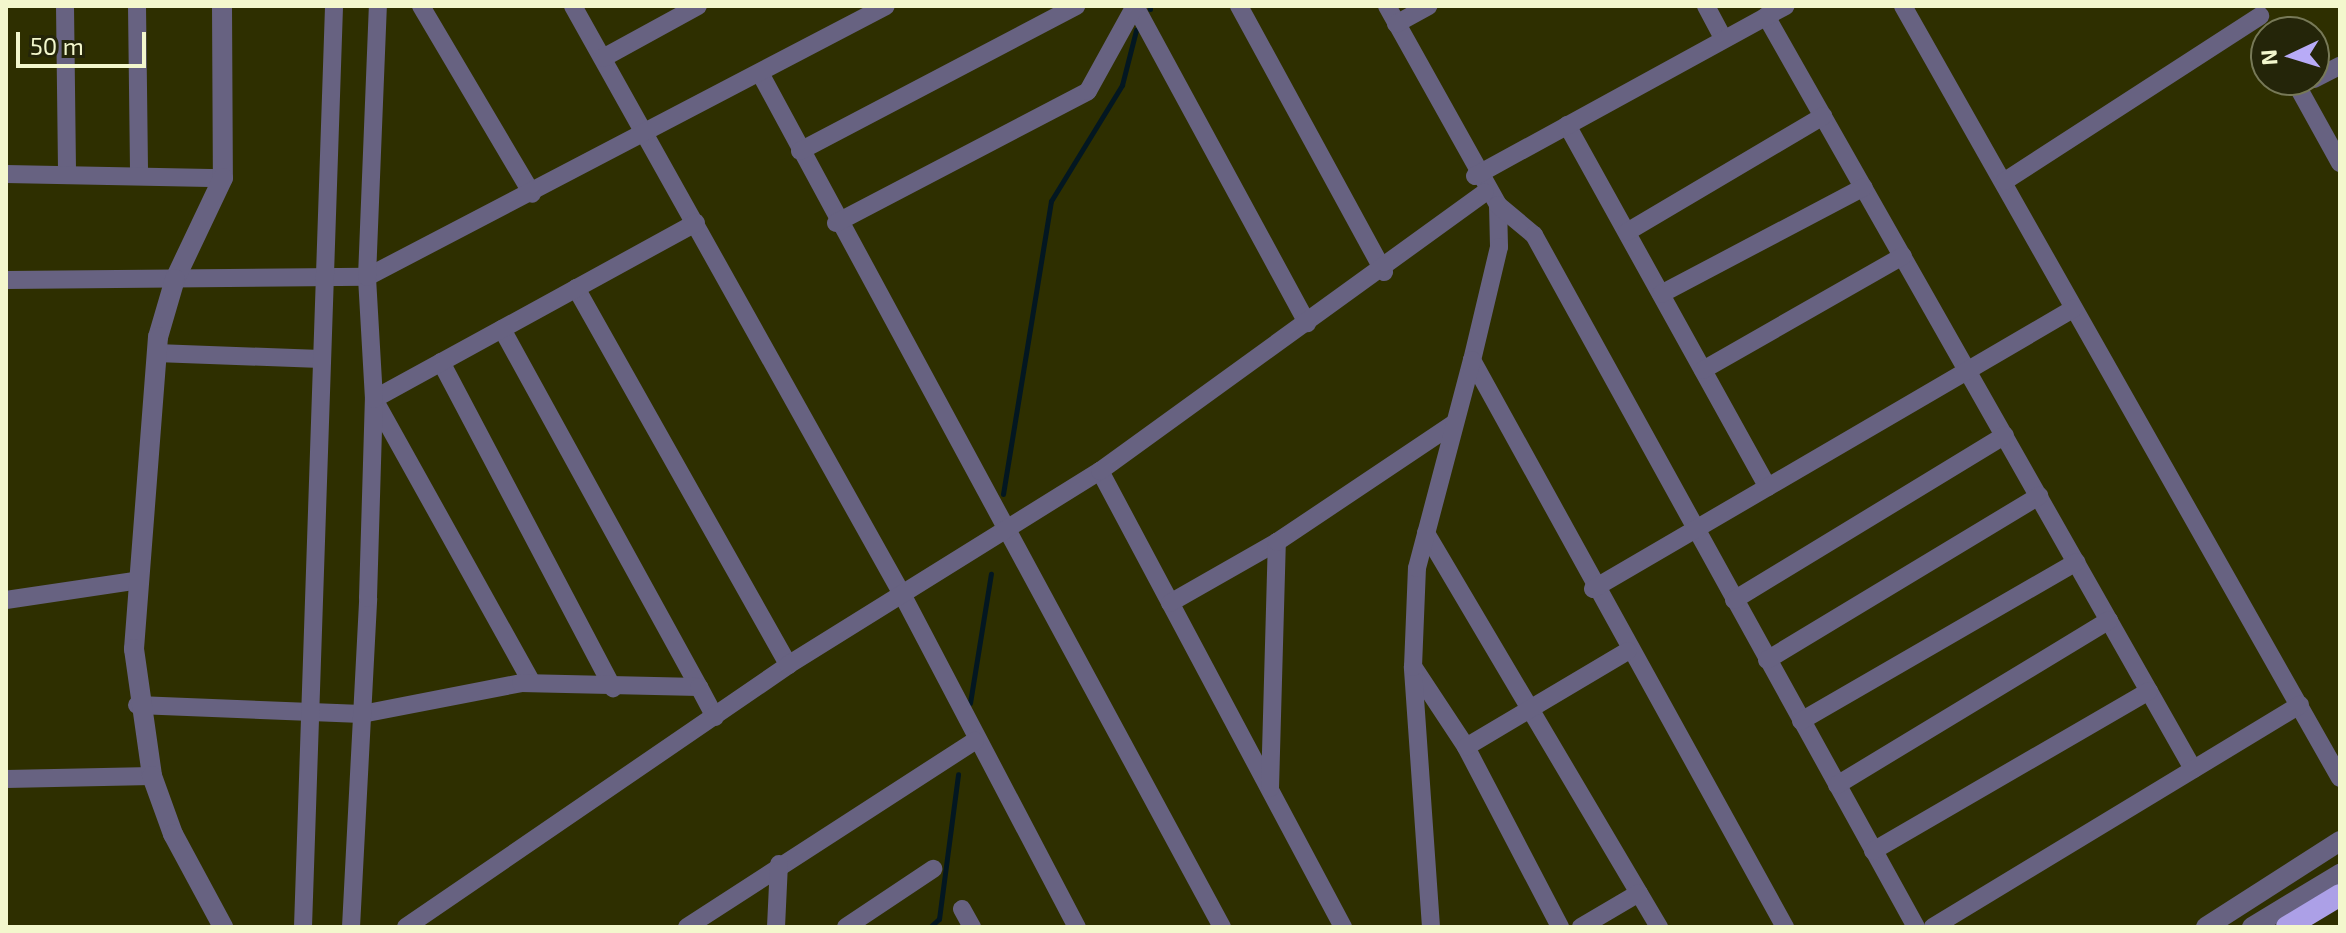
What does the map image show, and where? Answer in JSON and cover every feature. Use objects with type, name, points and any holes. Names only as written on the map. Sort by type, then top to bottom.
[{"type":"highway","points":[[2287,927],[2340,895]]},
{"type":"street","points":[[65,6],[67,175]]},
{"type":"street","points":[[137,6],[139,176]]},
{"type":"street","points":[[222,6],[223,178],[175,279],[156,353],[140,580],[137,705],[152,776],[173,834],[223,927]]},
{"type":"street","points":[[303,927],[334,6]]},
{"type":"street","points":[[351,927],[374,399],[367,277],[378,6]]},
{"type":"street","points":[[421,6],[532,194]]},
{"type":"street","points":[[573,6],[903,596],[975,741],[1077,927]]},
{"type":"street","points":[[603,58],[698,6]]},
{"type":"street","points":[[6,280],[367,277],[532,194],[886,6]]},
{"type":"street","points":[[800,151],[1076,6]]},
{"type":"street","points":[[836,223],[1088,91],[1135,6],[1307,323]]},
{"type":"street","points":[[1239,6],[1384,272]]},
{"type":"street","points":[[1387,6],[1475,176],[1492,199],[1534,235],[1916,927]]},
{"type":"street","points":[[1396,24],[1428,6]]},
{"type":"street","points":[[1706,6],[1722,36]]},
{"type":"street","points":[[1475,176],[1722,36],[1785,6]]},
{"type":"street","points":[[1903,6],[2005,181],[2073,309],[2340,778]]},
{"type":"street","points":[[1766,16],[2193,769]]},
{"type":"street","points":[[2005,181],[2250,25]]},
{"type":"street","points":[[760,73],[836,223],[1222,927]]},
{"type":"street","points":[[2311,96],[2340,163]]},
{"type":"street","points":[[1627,232],[1823,116]]},
{"type":"street","points":[[1567,125],[1768,487]]},
{"type":"street","points":[[6,174],[223,178]]},
{"type":"street","points":[[1661,294],[1864,187]]},
{"type":"street","points":[[406,927],[788,665],[903,596],[1004,527],[1100,471],[1307,323],[1492,199]]},
{"type":"street","points":[[1431,927],[1413,667],[1426,533],[1499,247],[1492,199]]},
{"type":"street","points":[[374,399],[696,223]]},
{"type":"street","points":[[1703,370],[1903,256]]},
{"type":"street","points":[[576,288],[788,665]]},
{"type":"street","points":[[1593,589],[2073,309]]},
{"type":"street","points":[[502,329],[715,717]]},
{"type":"street","points":[[156,353],[321,359]]},
{"type":"street","points":[[1472,360],[1593,589],[1785,927]]},
{"type":"street","points":[[441,362],[613,688]]},
{"type":"street","points":[[374,399],[532,683]]},
{"type":"street","points":[[1170,603],[1277,542],[1453,424]]},
{"type":"street","points":[[1734,600],[2005,435]]},
{"type":"street","points":[[1100,471],[1343,927]]},
{"type":"street","points":[[1767,660],[2039,496]]},
{"type":"street","points":[[1426,533],[1534,707],[1659,927]]},
{"type":"street","points":[[1270,791],[1277,542]]},
{"type":"street","points":[[1801,721],[2076,562]]},
{"type":"street","points":[[6,600],[140,580]]},
{"type":"street","points":[[1837,785],[2109,620]]},
{"type":"street","points":[[1466,747],[1628,651]]},
{"type":"street","points":[[1413,667],[1466,747],[1560,927]]},
{"type":"street","points":[[137,705],[362,714],[532,683],[613,688],[699,687]]},
{"type":"street","points":[[1873,851],[2149,691]]},
{"type":"street","points":[[1933,927],[2300,705]]},
{"type":"street","points":[[687,927],[779,864],[975,741]]},
{"type":"street","points":[[6,779],[152,776]]},
{"type":"street","points":[[2206,927],[2340,841]]},
{"type":"street","points":[[776,927],[779,864]]},
{"type":"street","points":[[846,927],[933,869]]},
{"type":"street","points":[[2252,927],[2340,874]]},
{"type":"street","points":[[1581,927],[1639,893]]},
{"type":"street","points":[[962,909],[972,927]]},
{"type":"waterway","points":[[1003,494],[1051,201],[1122,85],[1136,30]]},
{"type":"waterway","points":[[970,703],[991,574]]},
{"type":"waterway","points":[[930,927],[939,919],[958,774]]}]
